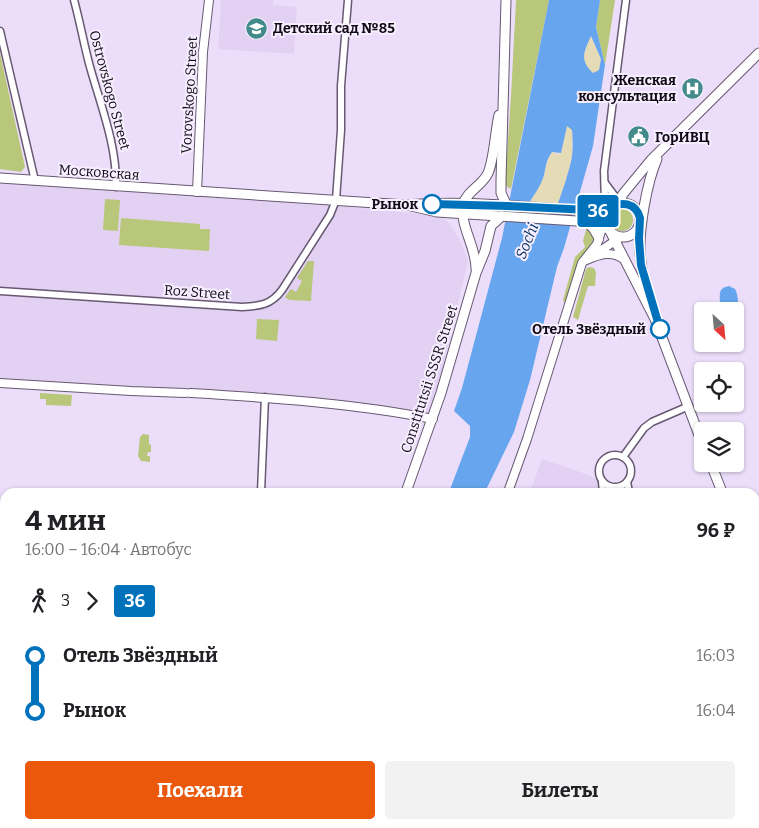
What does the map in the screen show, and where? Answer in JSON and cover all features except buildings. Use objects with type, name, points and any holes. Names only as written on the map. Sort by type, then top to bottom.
[{"type":"main road","points":[[506,0],[501,188],[502,197],[507,206]]},
{"type":"main road","points":[[611,227],[623,194],[638,174],[759,53]]},
{"type":"main road","points":[[476,274],[475,252],[464,225],[463,209],[467,196],[483,181],[490,168],[502,97]]},
{"type":"main road","points":[[655,319],[641,265],[639,239],[640,223],[648,182],[659,154]]},
{"type":"main road","name":"Московская","points":[[0,178],[35,182],[406,205],[422,203],[463,209]]},
{"type":"main road","points":[[463,209],[503,216],[592,222],[633,234],[640,223],[639,214],[632,206],[623,203],[618,204]]},
{"type":"main road","points":[[463,209],[507,206],[588,211],[611,227],[655,319],[695,422]]},
{"type":"main road","name":"Constitutsii SSSR Street","points":[[407,488],[433,419],[491,226],[503,216]]},
{"type":"main road","points":[[713,472],[720,488]]},
{"type":"street","name":"Ostrovskogo Street","points":[[74,0],[89,63],[112,142],[116,160],[116,187]]},
{"type":"street","name":"Vorovskogo Street","points":[[197,192],[203,63],[209,0]]},
{"type":"street","points":[[336,200],[341,86],[348,0]]},
{"type":"street","points":[[611,227],[603,189],[626,0]]},
{"type":"street","points":[[0,31],[35,182]]},
{"type":"street","points":[[605,183],[618,204]]},
{"type":"street","name":"Roz Street","points":[[0,291],[242,307],[264,305],[277,296],[330,215],[336,200]]},
{"type":"street","points":[[584,222],[593,229],[598,239]]},
{"type":"street","points":[[582,262],[594,250],[598,239],[611,227]]},
{"type":"street","points":[[509,488],[527,439],[582,262],[611,227]]},
{"type":"street","points":[[582,262],[606,253],[620,256],[627,262]]},
{"type":"street","points":[[0,383],[265,397],[399,412],[433,419]]},
{"type":"street","points":[[261,488],[265,397]]},
{"type":"street","points":[[623,457],[644,428],[652,422],[689,406]]},
{"type":"street","points":[[602,482],[614,488],[627,482],[631,470],[629,462],[623,457],[613,455],[603,459],[598,468],[603,488]]},
{"type":"street","points":[[627,482],[628,488]]},
{"type":"shaded area","name":"Детский сад №85","points":[[221,0],[273,0],[273,5],[297,7],[294,54],[218,49]]},
{"type":"shaded area","points":[[0,182],[320,204],[441,216],[450,224],[460,240],[468,261],[433,411],[429,416],[391,408],[0,381]]},
{"type":"shaded area","points":[[542,459],[589,475],[597,480],[600,488],[531,488]]},
{"type":"green space","points":[[516,0],[549,0],[511,189],[505,183]]},
{"type":"green space","points":[[600,0],[615,0],[605,65],[596,27]]},
{"type":"green space","points":[[0,53],[25,167],[21,172],[0,169]]},
{"type":"green space","points":[[105,199],[120,200],[118,231],[103,230]]},
{"type":"green space","points":[[622,209],[630,212],[633,220],[630,228],[622,231],[614,228],[611,220],[614,212]]},
{"type":"green space","points":[[121,218],[200,224],[200,229],[210,229],[209,251],[119,245]]},
{"type":"green space","points":[[589,227],[597,239],[578,264],[566,305],[563,300],[575,257],[585,247],[583,241],[586,230]]},
{"type":"green space","points":[[308,261],[314,261],[311,301],[289,300],[285,297],[291,289],[296,292],[302,281],[297,278]]},
{"type":"green space","points":[[589,267],[594,268],[596,272],[595,286],[588,286],[578,320],[573,317],[586,269]]},
{"type":"green space","points":[[257,319],[279,320],[277,341],[256,339]]},
{"type":"green space","points":[[40,393],[72,395],[71,406],[46,405],[46,399],[40,399]]},
{"type":"green space","points":[[143,434],[149,435],[151,452],[148,452],[147,456],[150,456],[150,462],[141,461],[138,456],[140,437]]},
{"type":"sand","points":[[591,36],[601,59],[599,71],[592,73],[584,60],[586,47]]},
{"type":"sand","points":[[567,125],[572,129],[573,151],[560,199],[557,206],[549,214],[543,216],[536,214],[526,209],[544,176],[550,155],[552,152],[561,153]]},
{"type":"water","name":"Sochi","points":[[549,0],[600,0],[596,27],[605,65],[593,146],[557,267],[530,380],[514,432],[487,488],[451,488],[470,437],[470,426],[454,411],[462,388],[502,238]],"holes":[[[591,36],[601,59],[599,70],[593,73],[584,60],[586,47]],[[567,126],[572,130],[572,157],[557,206],[549,214],[543,216],[526,209],[543,179],[546,163],[550,155],[552,152],[561,153]]]},
{"type":"water","points":[[729,286],[735,289],[738,302],[720,302],[720,292],[723,288]]},
{"type":"bus line","name":"36","points":[[432,204],[588,211],[609,211],[614,206],[623,203],[632,206],[636,209],[640,218],[639,252],[641,265],[655,319],[660,329]]},
{"type":"place","name":"Детский сад №85","points":[[257,28]]},
{"type":"place","name":"Женская консультация","points":[[692,88]]},
{"type":"place","name":"ГорИВЦ","points":[[639,137]]},
{"type":"place","name":"Рынок","points":[[432,204]]},
{"type":"place","name":"Отель Звёздный","points":[[660,329]]}]
